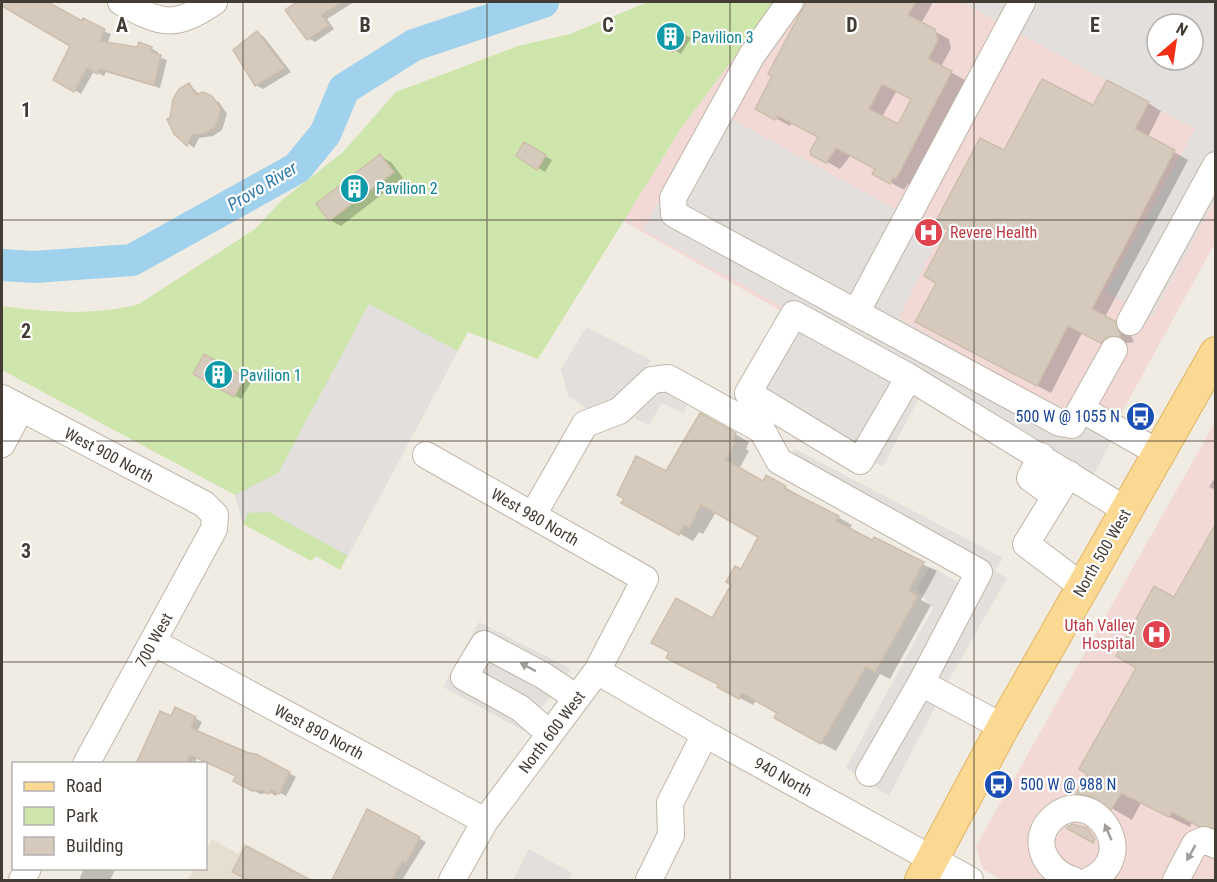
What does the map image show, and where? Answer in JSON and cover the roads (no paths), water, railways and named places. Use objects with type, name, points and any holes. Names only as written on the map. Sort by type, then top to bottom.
[{"type":"main road","name":"North 500 West","points":[[927,870],[1003,727],[1215,353]]},
{"type":"street","points":[[120,2],[152,19],[172,21],[184,20],[214,2]]},
{"type":"street","points":[[790,2],[752,55],[673,198],[674,214],[1060,423],[1072,425],[1114,351]]},
{"type":"street","points":[[856,313],[1022,2]]},
{"type":"street","points":[[1130,322],[1215,165]]},
{"type":"street","points":[[909,377],[860,461],[748,393],[794,314],[909,377],[1126,510]]},
{"type":"street","points":[[533,515],[585,424],[619,411],[652,380],[668,378],[762,430],[779,461],[979,572],[921,683],[869,773]]},
{"type":"street","points":[[2,444],[11,403]]},
{"type":"street","name":"West 900 North","points":[[11,403],[204,504],[215,515]]},
{"type":"street","points":[[1081,409],[1159,453]]},
{"type":"street","name":"West 980 North","points":[[426,455],[645,579]]},
{"type":"street","points":[[1041,456],[1030,478],[1055,496]]},
{"type":"street","points":[[1069,474],[1026,544],[1083,586]]},
{"type":"street","name":"700 West","points":[[87,762],[214,529],[215,515]]},
{"type":"street","name":"North 600 West","points":[[460,878],[485,821],[597,671],[645,579]]},
{"type":"street","name":"West 890 North","points":[[153,642],[485,821]]},
{"type":"street","points":[[550,734],[520,708],[464,677],[484,644],[544,676],[577,698]]},
{"type":"street","name":"940 North","points":[[597,671],[705,734],[927,870],[970,880]]},
{"type":"street","points":[[921,683],[1003,727]]},
{"type":"street","points":[[649,880],[671,835],[670,803],[705,734]]},
{"type":"street","points":[[1073,880],[1053,872],[1046,862],[1041,844],[1047,826],[1054,816],[1068,810],[1084,810],[1097,816],[1113,838],[1111,855],[1106,867],[1090,880]]},
{"type":"street","points":[[1176,880],[1195,844],[1204,840],[1215,844]]},
{"type":"waterway","name":"Provo River","points":[[2,265],[34,267],[132,260],[297,168],[325,134],[344,89],[414,45],[543,2]]},
{"type":"place","name":"Pavilion 3","points":[[671,37]]},
{"type":"place","name":"Pavilion 2","points":[[355,188]]},
{"type":"place","name":"Revere Health","points":[[929,232]]},
{"type":"place","name":"Pavilion 1","points":[[219,375]]},
{"type":"place","name":"500 W @ 1055 N","points":[[1141,416]]},
{"type":"place","name":"Utah Valley Hospital","points":[[1156,634]]},
{"type":"place","name":"500 W @ 988 N","points":[[999,784]]}]
